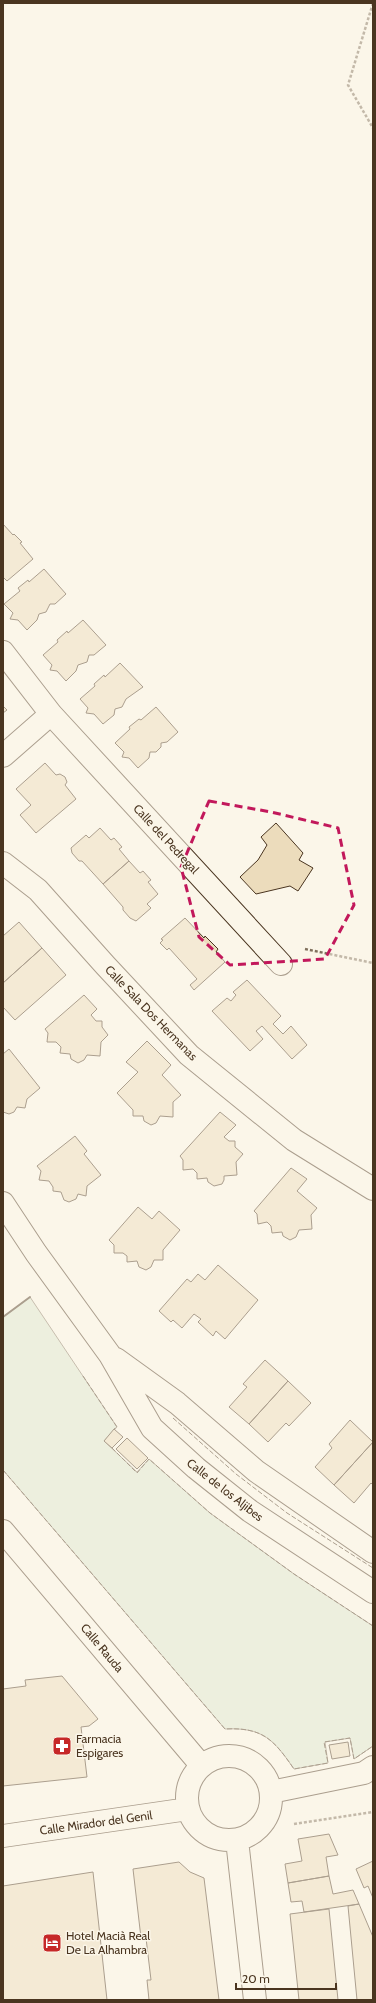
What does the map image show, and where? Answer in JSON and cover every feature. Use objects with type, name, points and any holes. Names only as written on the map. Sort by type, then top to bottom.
[{"type":"street","name":"Calle del Pedregal","points":[[3,652],[51,714],[279,962]]},
{"type":"street","points":[[3,756],[51,714]]},
{"type":"street","name":"Calle Sala Dos Hermanas","points":[[3,863],[38,890],[105,965],[189,1055],[294,1140],[373,1189]]},
{"type":"street","name":"Calle de los Aljibes","points":[[3,1202],[36,1253],[110,1355],[152,1428],[196,1468],[250,1512],[373,1592]]},
{"type":"street","name":"Calle de los Aljibes","points":[[110,1355],[177,1403],[256,1471],[373,1552]]},
{"type":"street","name":"Calle Rauda","points":[[3,1531],[202,1765]]},
{"type":"street","points":[[225,1755],[238,1756],[250,1760],[261,1769],[268,1779],[272,1792],[271,1805],[267,1818],[259,1829],[248,1836],[237,1840],[223,1840],[211,1836],[201,1830],[193,1820],[188,1809],[186,1797],[188,1785],[194,1774],[202,1765],[213,1758],[225,1755]]},
{"type":"street","points":[[272,1792],[364,1773],[373,1767]]},
{"type":"street","name":"Calle Mirador del Genil","points":[[3,1836],[188,1809]]},
{"type":"street","points":[[237,1840],[255,2000]]},
{"type":"path","points":[[373,3],[348,85],[373,128]]},
{"type":"path","points":[[279,962],[290,946],[373,963]]},
{"type":"path","points":[[294,1824],[373,1812]]},
{"type":"highlighted area","points":[[209,801],[271,812],[338,828],[354,905],[325,959],[230,965],[199,937],[181,867]]},
{"type":"green space","points":[[30,1297],[117,1427],[104,1441],[137,1472],[149,1459],[210,1513],[294,1574],[373,1626],[373,1746],[354,1759],[350,1738],[325,1742],[328,1763],[294,1769],[280,1750],[266,1737],[249,1730],[225,1729],[3,1470],[3,1317]]},
{"type":"building","points":[[3,524],[22,542],[20,543],[33,559],[7,581],[3,577]]},
{"type":"building","points":[[44,569],[66,594],[55,604],[50,604],[46,612],[39,614],[37,620],[27,630],[18,620],[10,619],[13,613],[4,604],[20,591],[18,588],[28,580],[29,582]]},
{"type":"building","points":[[83,620],[106,645],[94,655],[89,655],[87,662],[78,665],[76,671],[66,681],[57,671],[50,670],[52,665],[43,655],[58,642],[57,640],[67,631],[68,633]]},
{"type":"building","points":[[120,663],[143,687],[126,699],[122,707],[115,709],[114,715],[103,724],[94,714],[86,713],[88,708],[80,699],[95,686],[94,684],[104,675],[105,677]]},
{"type":"building","points":[[3,706],[7,710],[3,713]]},
{"type":"building","points":[[156,707],[178,732],[167,742],[161,743],[161,747],[156,752],[150,752],[149,758],[138,768],[129,758],[122,757],[124,752],[115,743],[130,729],[129,727],[139,719],[141,720]]},
{"type":"building","points":[[45,763],[56,775],[60,774],[65,777],[67,782],[65,785],[76,799],[36,833],[20,815],[31,805],[16,789]]},
{"type":"building","points":[[276,823],[303,853],[299,860],[313,868],[298,891],[290,886],[256,894],[240,877],[258,860],[267,845],[261,837]]},
{"type":"building","points":[[100,828],[111,840],[114,838],[122,847],[119,849],[129,861],[103,884],[82,861],[79,861],[72,853],[71,848],[86,835],[89,838]]},
{"type":"building","points":[[129,861],[140,873],[143,871],[151,880],[148,882],[158,894],[147,904],[151,908],[136,921],[130,918],[123,910],[123,907],[103,884]]},
{"type":"building","points":[[185,918],[204,938],[205,936],[218,949],[216,952],[225,962],[194,990],[190,985],[197,979],[169,948],[167,950],[160,943],[163,940],[161,939]]},
{"type":"building","points":[[19,922],[42,948],[3,983],[3,936]]},
{"type":"building","points":[[42,948],[66,975],[15,1020],[3,1007],[3,983]]},
{"type":"building","points":[[247,980],[281,1016],[273,1024],[283,1034],[291,1026],[307,1045],[292,1059],[262,1026],[256,1031],[263,1039],[250,1051],[212,1011],[227,998],[231,1001],[236,995],[233,992]]},
{"type":"building","points":[[84,995],[97,1009],[91,1015],[96,1021],[102,1021],[102,1027],[108,1035],[101,1042],[100,1056],[87,1055],[84,1060],[78,1063],[71,1059],[70,1054],[60,1053],[61,1047],[56,1042],[47,1042],[48,1033],[45,1029]]},
{"type":"building","points":[[147,1041],[171,1065],[162,1075],[181,1095],[173,1102],[173,1117],[160,1116],[156,1123],[151,1125],[144,1121],[143,1116],[133,1116],[133,1110],[117,1093],[138,1072],[126,1062]]},
{"type":"building","points":[[9,1049],[40,1088],[27,1099],[25,1108],[17,1107],[14,1112],[9,1114],[3,1112],[3,1054]]},
{"type":"building","points":[[220,1112],[236,1125],[224,1137],[229,1141],[235,1141],[235,1147],[243,1154],[236,1162],[237,1175],[224,1176],[222,1184],[214,1186],[208,1182],[207,1178],[197,1179],[197,1173],[193,1169],[183,1170],[183,1160],[180,1156]]},
{"type":"building","points":[[75,1136],[87,1151],[84,1154],[101,1175],[87,1186],[86,1196],[78,1194],[76,1199],[69,1202],[64,1200],[61,1192],[53,1191],[53,1187],[49,1181],[39,1180],[41,1171],[37,1166]]},
{"type":"building","points":[[291,1168],[307,1179],[297,1191],[317,1208],[311,1215],[312,1229],[299,1230],[296,1237],[290,1240],[283,1236],[282,1232],[272,1233],[271,1226],[267,1222],[258,1224],[257,1214],[254,1211]]},
{"type":"building","points":[[138,1207],[152,1219],[159,1211],[180,1230],[163,1250],[163,1260],[154,1260],[151,1267],[146,1270],[139,1267],[137,1261],[127,1262],[127,1256],[123,1253],[114,1253],[114,1245],[109,1240]]},
{"type":"building","points":[[218,1265],[258,1300],[225,1339],[216,1331],[213,1336],[198,1322],[201,1319],[194,1314],[182,1328],[173,1320],[171,1322],[159,1311],[187,1279],[191,1282],[198,1274],[205,1280]]},
{"type":"building","points":[[265,1360],[288,1381],[249,1424],[229,1407],[247,1387],[243,1384]]},
{"type":"building","points":[[288,1381],[311,1403],[289,1426],[286,1423],[268,1442],[249,1424]]},
{"type":"building","points":[[350,1420],[373,1442],[334,1485],[315,1467],[332,1448],[329,1444]]},
{"type":"building","points":[[114,1429],[123,1437],[112,1448],[104,1441]]},
{"type":"building","points":[[127,1438],[148,1458],[137,1469],[116,1449]]},
{"type":"building","points":[[373,1442],[373,1485],[371,1483],[354,1503],[334,1485]]},
{"type":"building","points":[[62,1676],[98,1719],[89,1726],[81,1727],[87,1777],[3,1786],[3,1689],[26,1686],[25,1680]]},
{"type":"building","points":[[348,1742],[350,1756],[332,1759],[329,1745]]},
{"type":"building","points":[[329,1834],[338,1855],[326,1857],[329,1876],[288,1883],[285,1864],[302,1861],[298,1839]]},
{"type":"building","points":[[373,1861],[373,1898],[368,1886],[364,1888],[356,1869]]},
{"type":"building","points":[[179,1862],[190,1872],[204,1878],[219,2000],[149,2000],[147,1980],[151,1980],[146,1938],[141,1938],[133,1869]]},
{"type":"building","name":"Hotel Macià Real De La Alhambra","points":[[93,1872],[107,2000],[3,2000],[3,1886]]},
{"type":"building","points":[[329,1876],[333,1894],[353,1890],[359,1904],[304,1912],[302,1901],[291,1902],[288,1883]]},
{"type":"building","points":[[359,1904],[373,1937],[373,2000],[357,2000],[348,1906]]},
{"type":"building","points":[[329,1909],[338,2000],[299,2000],[290,1914]]},
{"type":"fence","points":[[83,1376],[117,1427],[114,1429]]},
{"type":"fence","points":[[173,1418],[236,1474],[287,1513],[373,1568]]},
{"type":"fence","points":[[112,1448],[137,1473],[149,1459],[210,1513],[294,1574],[373,1626]]},
{"type":"fence","points":[[3,1470],[225,1729],[249,1730],[266,1737],[280,1750],[294,1769],[328,1763],[324,1742],[350,1738],[354,1759],[373,1746]]},
{"type":"wall","points":[[3,1317],[30,1297]]},
{"type":"place","name":"Farmacia Espigares","points":[[62,1746]]},
{"type":"place","name":"Hotel Macià Real De La Alhambra","points":[[52,1943]]}]
